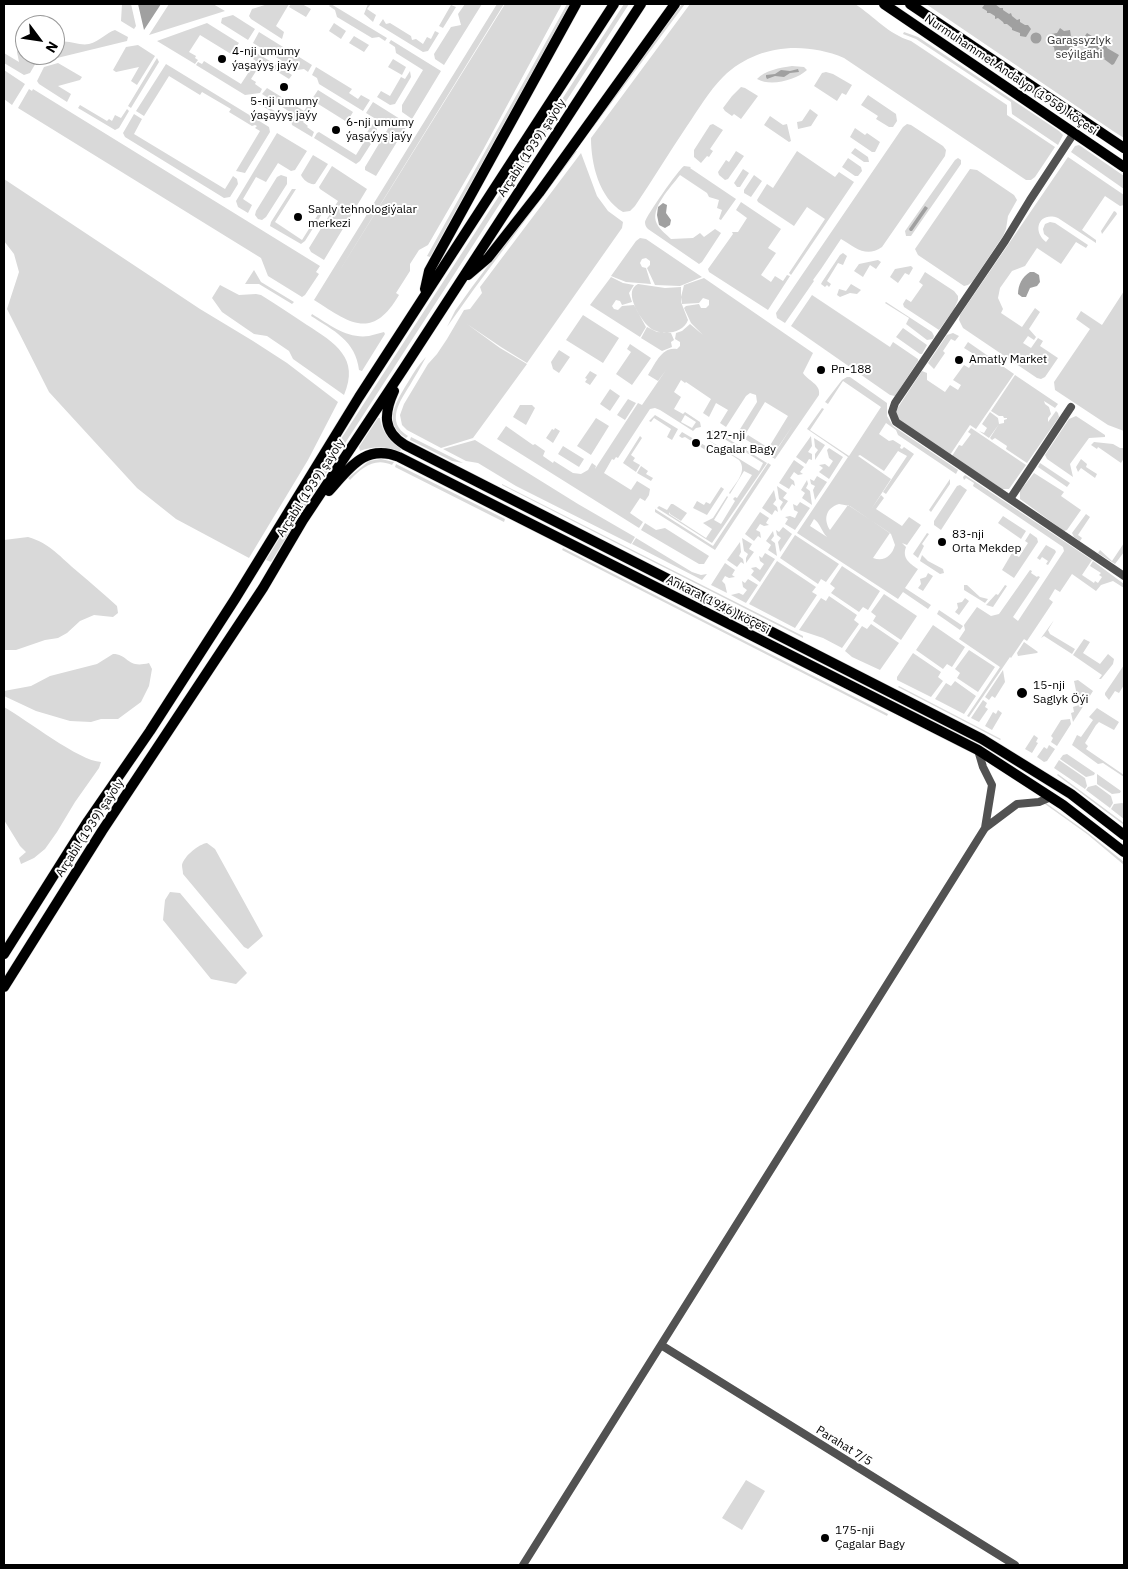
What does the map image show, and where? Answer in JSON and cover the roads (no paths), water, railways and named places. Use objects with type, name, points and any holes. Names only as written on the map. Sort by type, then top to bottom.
[{"type":"main road","points":[[422,298],[429,271],[576,4]]},
{"type":"main road","name":"Arçabil (1939) şaýoly","points":[[4,954],[88,821],[150,731],[236,599],[359,397],[614,4]]},
{"type":"main road","name":"Arçabil (1939) şaýoly","points":[[4,987],[137,779],[263,588],[303,520],[640,4]]},
{"type":"main road","points":[[459,282],[494,251],[539,193],[675,4]]},
{"type":"main road","name":"Nurmuhammet Andalyp (1958) köçesi","points":[[884,4],[1124,167]]},
{"type":"main road","name":"Nurmuhammet Andalyp (1958) köçesi","points":[[910,4],[1124,148]]},
{"type":"main road","name":"Ankara (1946) köçesi","points":[[404,368],[387,411],[389,428],[400,442],[982,739],[1071,794],[1124,834]]},
{"type":"main road","name":"Ankara (1946) köçesi","points":[[303,520],[358,460],[376,453],[393,455],[978,750],[1051,797],[1124,852]]},
{"type":"main road","points":[[150,731],[163,740]]},
{"type":"main road","points":[[123,769],[137,779]]},
{"type":"street","points":[[1074,133],[1005,241],[892,408],[892,416],[896,422],[1124,576]]},
{"type":"street","points":[[1010,498],[1072,407]]},
{"type":"street","points":[[978,750],[983,767],[992,785],[985,828]]},
{"type":"street","points":[[523,1565],[985,828],[1017,804],[1039,802],[1051,797]]},
{"type":"street","name":"Parahat 7/5","points":[[661,1345],[1015,1565]]},
{"type":"place","name":"4-nji umumy ýaşaýyş jaýy","points":[[222,59]]},
{"type":"place","name":"5-nji umumy ýaşaýyş jaýy","points":[[284,87]]},
{"type":"place","name":"6-nji umumy ýaşaýyş jaýy","points":[[336,130]]},
{"type":"place","name":"Sanly tehnologiýalar merkezi","points":[[298,217]]},
{"type":"place","name":"Amatly Market","points":[[959,360]]},
{"type":"place","name":"Рп-188","points":[[821,370]]},
{"type":"place","name":"127-nji Cagalar Bagy","points":[[696,443]]},
{"type":"place","name":"83-nji Orta Mekdep","points":[[942,542]]},
{"type":"place","name":"15-nji Saglyk Öýi","points":[[1022,693]]},
{"type":"place","name":"175-nji Çagalar Bagy","points":[[825,1538]]},
{"type":"park label","name":"Garaşsyzlyk seýilgähi","points":[[1079,48]]}]
